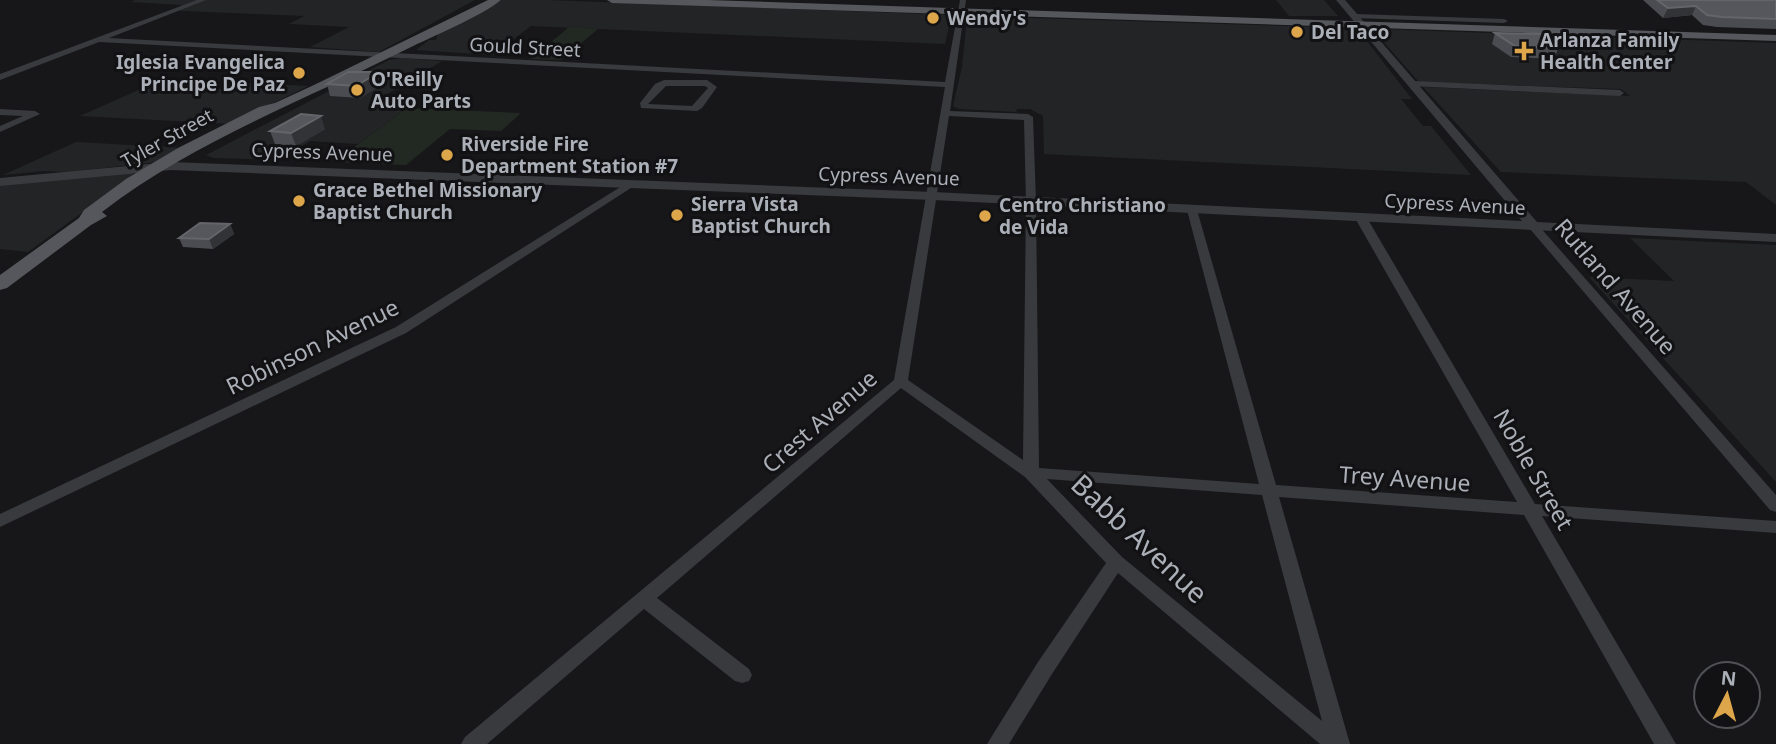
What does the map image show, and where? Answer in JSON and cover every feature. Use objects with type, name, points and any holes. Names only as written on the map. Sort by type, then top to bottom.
[{"type":"main road","name":"Tyler Street","points":[[419,37],[420,33],[486,0]]},
{"type":"main road","name":"Tyler Street","points":[[0,284],[85,221],[106,212],[163,166],[496,0]]},
{"type":"main road","points":[[612,0],[962,6],[1776,38]]},
{"type":"street","points":[[0,77],[203,0]]},
{"type":"street","name":"Rutland Avenue","points":[[1340,0],[1776,506]]},
{"type":"street","name":"Crest Avenue","points":[[472,744],[901,381],[962,6]]},
{"type":"street","points":[[1443,7],[1458,20]]},
{"type":"street","points":[[1359,20],[1504,21]]},
{"type":"street","name":"Gould Street","points":[[99,40],[949,85]]},
{"type":"street","points":[[689,82],[711,84],[713,88],[696,108],[684,110],[646,107],[644,103],[658,86],[664,83],[689,82],[697,72]]},
{"type":"street","points":[[1413,84],[1620,93]]},
{"type":"street","points":[[0,112],[35,114],[0,130]]},
{"type":"street","points":[[944,113],[1028,117],[1031,202],[1031,473]]},
{"type":"street","name":"Cypress Avenue","points":[[0,182],[163,166],[933,196],[1776,238]]},
{"type":"street","name":"Robinson Avenue","points":[[0,521],[401,330],[630,184]]},
{"type":"street","points":[[1192,210],[1337,744]]},
{"type":"street","name":"Noble Street","points":[[1361,218],[1665,744]]},
{"type":"street","name":"Babb Avenue","points":[[901,381],[1031,473],[1116,562],[1337,744]]},
{"type":"street","name":"Trey Avenue","points":[[1031,473],[1776,527]]},
{"type":"street","points":[[998,744],[1116,562]]},
{"type":"street","points":[[643,598],[742,675]]},
{"type":"shaded area","points":[[475,0],[379,52],[310,47],[349,27],[289,24],[304,16],[183,11],[173,10],[182,5],[131,2]]},
{"type":"shaded area","points":[[502,0],[952,15],[945,44],[531,26],[493,55],[416,50],[429,40],[436,40],[439,31]]},
{"type":"shaded area","points":[[1276,0],[1324,0],[1338,16],[1289,16]]},
{"type":"shaded area","points":[[971,16],[1348,28],[1359,31],[1412,99],[1401,99],[1423,126],[1431,126],[1471,175],[1044,154],[1043,116],[1030,109],[1017,109],[1016,112],[959,109],[953,106],[962,67],[967,18]]},
{"type":"shaded area","points":[[569,27],[598,29],[561,60],[531,59]]},
{"type":"shaded area","points":[[1373,30],[1776,43],[1776,205],[1746,182],[1501,172],[1423,87],[1630,96],[1621,89],[1419,82]]},
{"type":"shaded area","points":[[401,58],[442,61],[369,105],[407,108],[358,144],[310,141],[278,160],[213,158],[206,155],[389,60]]},
{"type":"shaded area","points":[[235,82],[308,86],[232,124],[80,116],[143,88],[215,91]]},
{"type":"shaded area","points":[[407,108],[520,114],[501,131],[450,129],[406,165],[334,162]]},
{"type":"shaded area","points":[[76,142],[185,148],[159,162],[67,172],[3,175]]},
{"type":"shaded area","points":[[128,172],[133,174],[131,177],[28,252],[0,249],[0,185]]},
{"type":"shaded area","points":[[1630,238],[1776,245],[1776,482],[1589,277],[1674,281]]},
{"type":"building","points":[[1657,0],[1776,0],[1776,19],[1707,15],[1696,6],[1668,8]]},
{"type":"building","points":[[1495,33],[1542,34],[1559,46],[1515,46]]},
{"type":"building","points":[[348,72],[379,72],[356,86],[327,84]]},
{"type":"building","points":[[301,114],[321,116],[291,133],[270,131]]},
{"type":"building","points":[[200,223],[230,224],[209,239],[179,238]]},
{"type":"place","name":"Wendy's","points":[[933,18]]},
{"type":"place","name":"Del Taco","points":[[1297,32]]},
{"type":"place","name":"Arlanza Family Health Center","points":[[1524,51]]},
{"type":"place","name":"Iglesia Evangelica Principe De Paz","points":[[299,73]]},
{"type":"place","name":"O'Reilly Auto Parts","points":[[357,90]]},
{"type":"place","name":"Riverside Fire Department Station #7","points":[[447,155]]},
{"type":"place","name":"Grace Bethel Missionary Baptist Church","points":[[299,201]]},
{"type":"place","name":"Sierra Vista Baptist Church","points":[[677,215]]},
{"type":"place","name":"Centro Christiano de Vida","points":[[985,216]]}]
